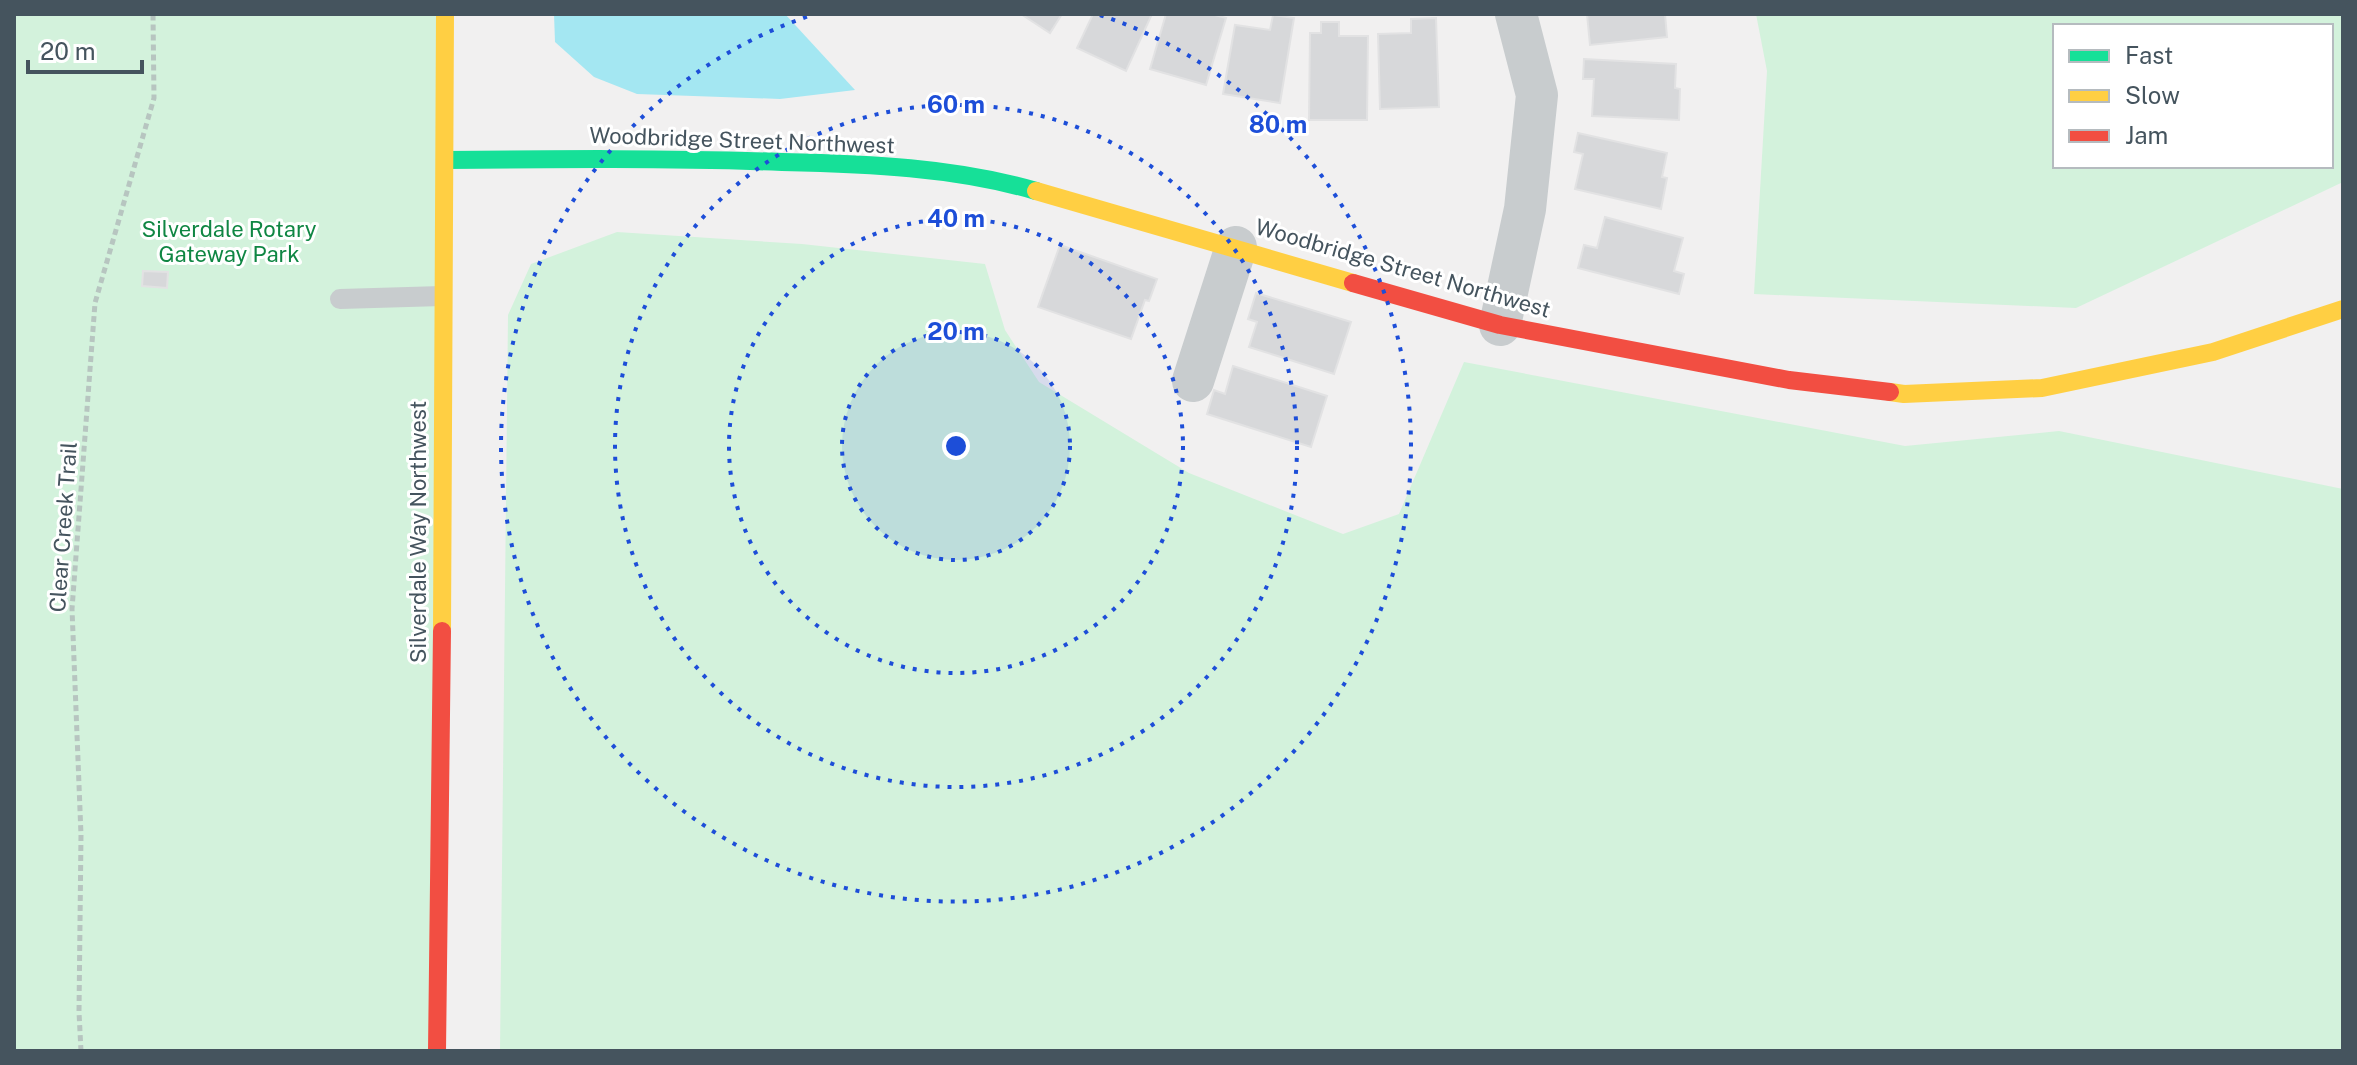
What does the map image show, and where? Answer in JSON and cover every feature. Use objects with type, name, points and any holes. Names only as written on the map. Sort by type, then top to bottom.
[{"type":"street","name":"Silverdale Way Northwest","points":[[437,1051],[445,14]]},
{"type":"street","points":[[1500,325],[1525,209],[1537,95],[1516,14]]},
{"type":"street","name":"Woodbridge Street Northwest","points":[[445,160],[664,158],[864,164],[996,179],[1500,325],[1789,380],[1904,394],[2042,388],[2213,352],[2343,309]]},
{"type":"street","points":[[1193,381],[1236,247]]},
{"type":"lane","points":[[340,299],[442,296]]},
{"type":"path","name":"Clear Creek Trail","points":[[81,1051],[81,835],[73,594],[95,303],[154,98],[153,14]]},
{"type":"green space","name":"Silverdale Rotary Gateway Park","points":[[14,14],[445,14],[437,1051],[14,1051]]},
{"type":"green space","points":[[1756,14],[2343,14],[2343,182],[2076,308],[1754,294],[1767,71]]},
{"type":"green space","points":[[617,232],[802,244],[985,264],[1005,330],[1039,382],[1189,473],[1343,534],[1399,514],[1464,362],[1905,446],[2059,431],[2343,489],[2343,1051],[500,1051],[508,315],[531,264]]},
{"type":"water","points":[[554,14],[785,14],[855,90],[780,99],[637,94],[594,77],[555,42]]},
{"type":"building","points":[[1021,14],[1062,14],[1050,33]]},
{"type":"building","points":[[1093,14],[1152,14],[1126,71],[1077,48]]},
{"type":"building","points":[[1166,14],[1211,14],[1226,18],[1206,85],[1150,69]]},
{"type":"building","points":[[1587,14],[1665,14],[1667,37],[1590,45]]},
{"type":"building","points":[[1273,15],[1294,18],[1280,103],[1223,94],[1235,25],[1270,30]]},
{"type":"building","points":[[1436,18],[1439,107],[1380,109],[1378,34],[1411,33],[1411,19]]},
{"type":"building","points":[[1321,22],[1339,22],[1339,36],[1368,36],[1367,120],[1309,120],[1310,33],[1321,33]]},
{"type":"building","points":[[1584,59],[1676,64],[1675,88],[1680,89],[1679,120],[1592,116],[1594,79],[1583,79]]},
{"type":"building","points":[[1578,133],[1667,153],[1662,177],[1667,178],[1661,209],[1575,189],[1583,154],[1574,152]]},
{"type":"building","points":[[1605,217],[1683,238],[1674,271],[1684,274],[1679,294],[1578,268],[1584,245],[1597,248]]},
{"type":"building","points":[[1060,245],[1157,279],[1149,301],[1145,300],[1131,339],[1038,307]]},
{"type":"building","points":[[143,271],[168,272],[167,288],[142,286]]},
{"type":"building","points":[[1256,293],[1351,322],[1334,374],[1249,347],[1257,322],[1248,319]]},
{"type":"building","points":[[1233,366],[1327,396],[1311,447],[1207,414],[1214,390],[1225,394]]},
{"type":"traffic: fast","points":[[445,160],[655,159],[846,164],[942,172],[1036,191]]},
{"type":"traffic: slow","points":[[442,631],[445,14]]},
{"type":"traffic: slow","points":[[1036,191],[1353,283]]},
{"type":"traffic: slow","points":[[1890,392],[2042,388],[2213,352],[2343,309]]},
{"type":"traffic: jam","points":[[1353,283],[1500,325],[1789,380],[1890,392]]},
{"type":"traffic: jam","points":[[437,1051],[442,631]]}]
